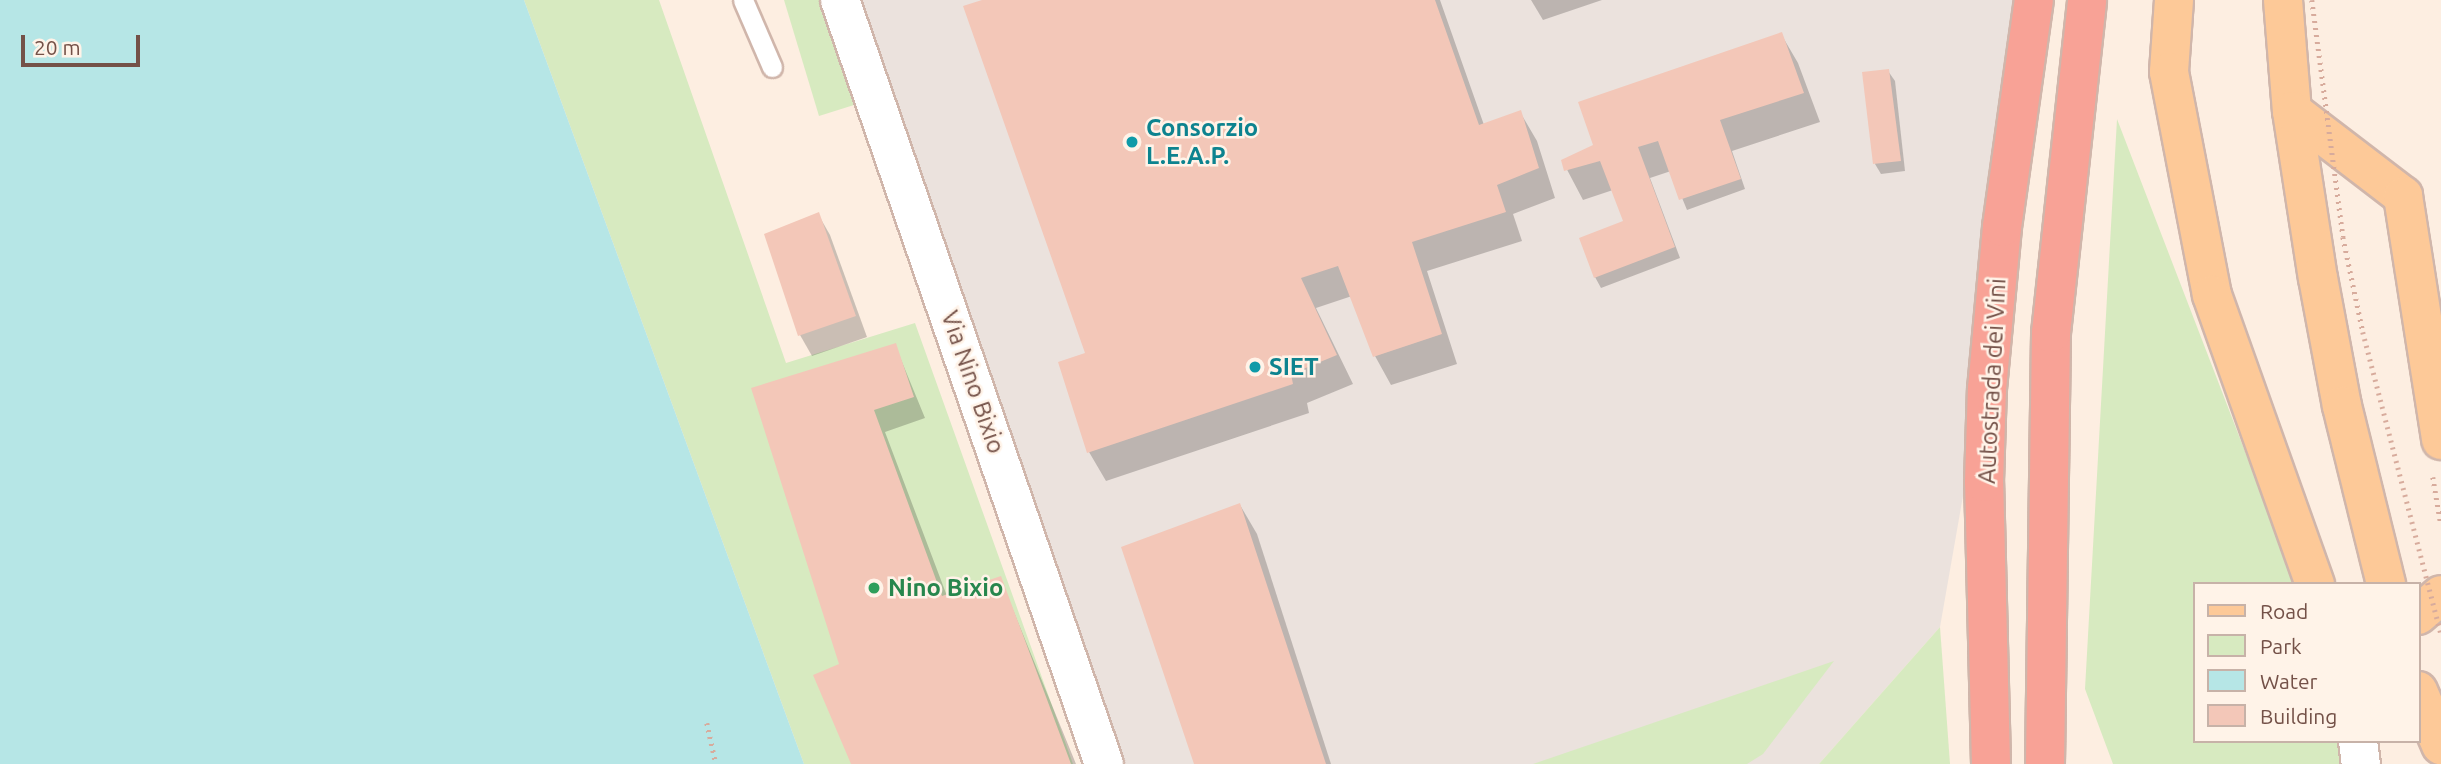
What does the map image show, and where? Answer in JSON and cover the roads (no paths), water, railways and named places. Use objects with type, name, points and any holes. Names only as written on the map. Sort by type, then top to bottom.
[{"type":"highway","name":"Autostrada dei Vini","points":[[1992,764],[1984,482],[1987,389],[2002,227],[2034,0]]},
{"type":"highway","points":[[2045,764],[2051,333],[2087,0]]},
{"type":"main road","points":[[2174,0],[2169,72],[2212,295],[2314,582]]},
{"type":"main road","points":[[2283,0],[2292,111],[2342,406],[2386,582]]},
{"type":"main road","points":[[2292,111],[2403,196],[2441,440]]},
{"type":"main road","points":[[2420,613],[2441,595]]},
{"type":"main road","points":[[2420,696],[2441,745]]},
{"type":"street","name":"Via Nino Bixio","points":[[850,3],[1104,764]]},
{"type":"street","points":[[2358,743],[2361,764]]},
{"type":"lane","points":[[743,0],[772,67]]},
{"type":"water","points":[[0,0],[524,0],[804,764],[0,764]]},
{"type":"place","name":"Consorzio L.E.A.P.","points":[[1132,142]]},
{"type":"place","name":"SIET","points":[[1255,367]]},
{"type":"place","name":"Nino Bixio","points":[[874,588]]}]
